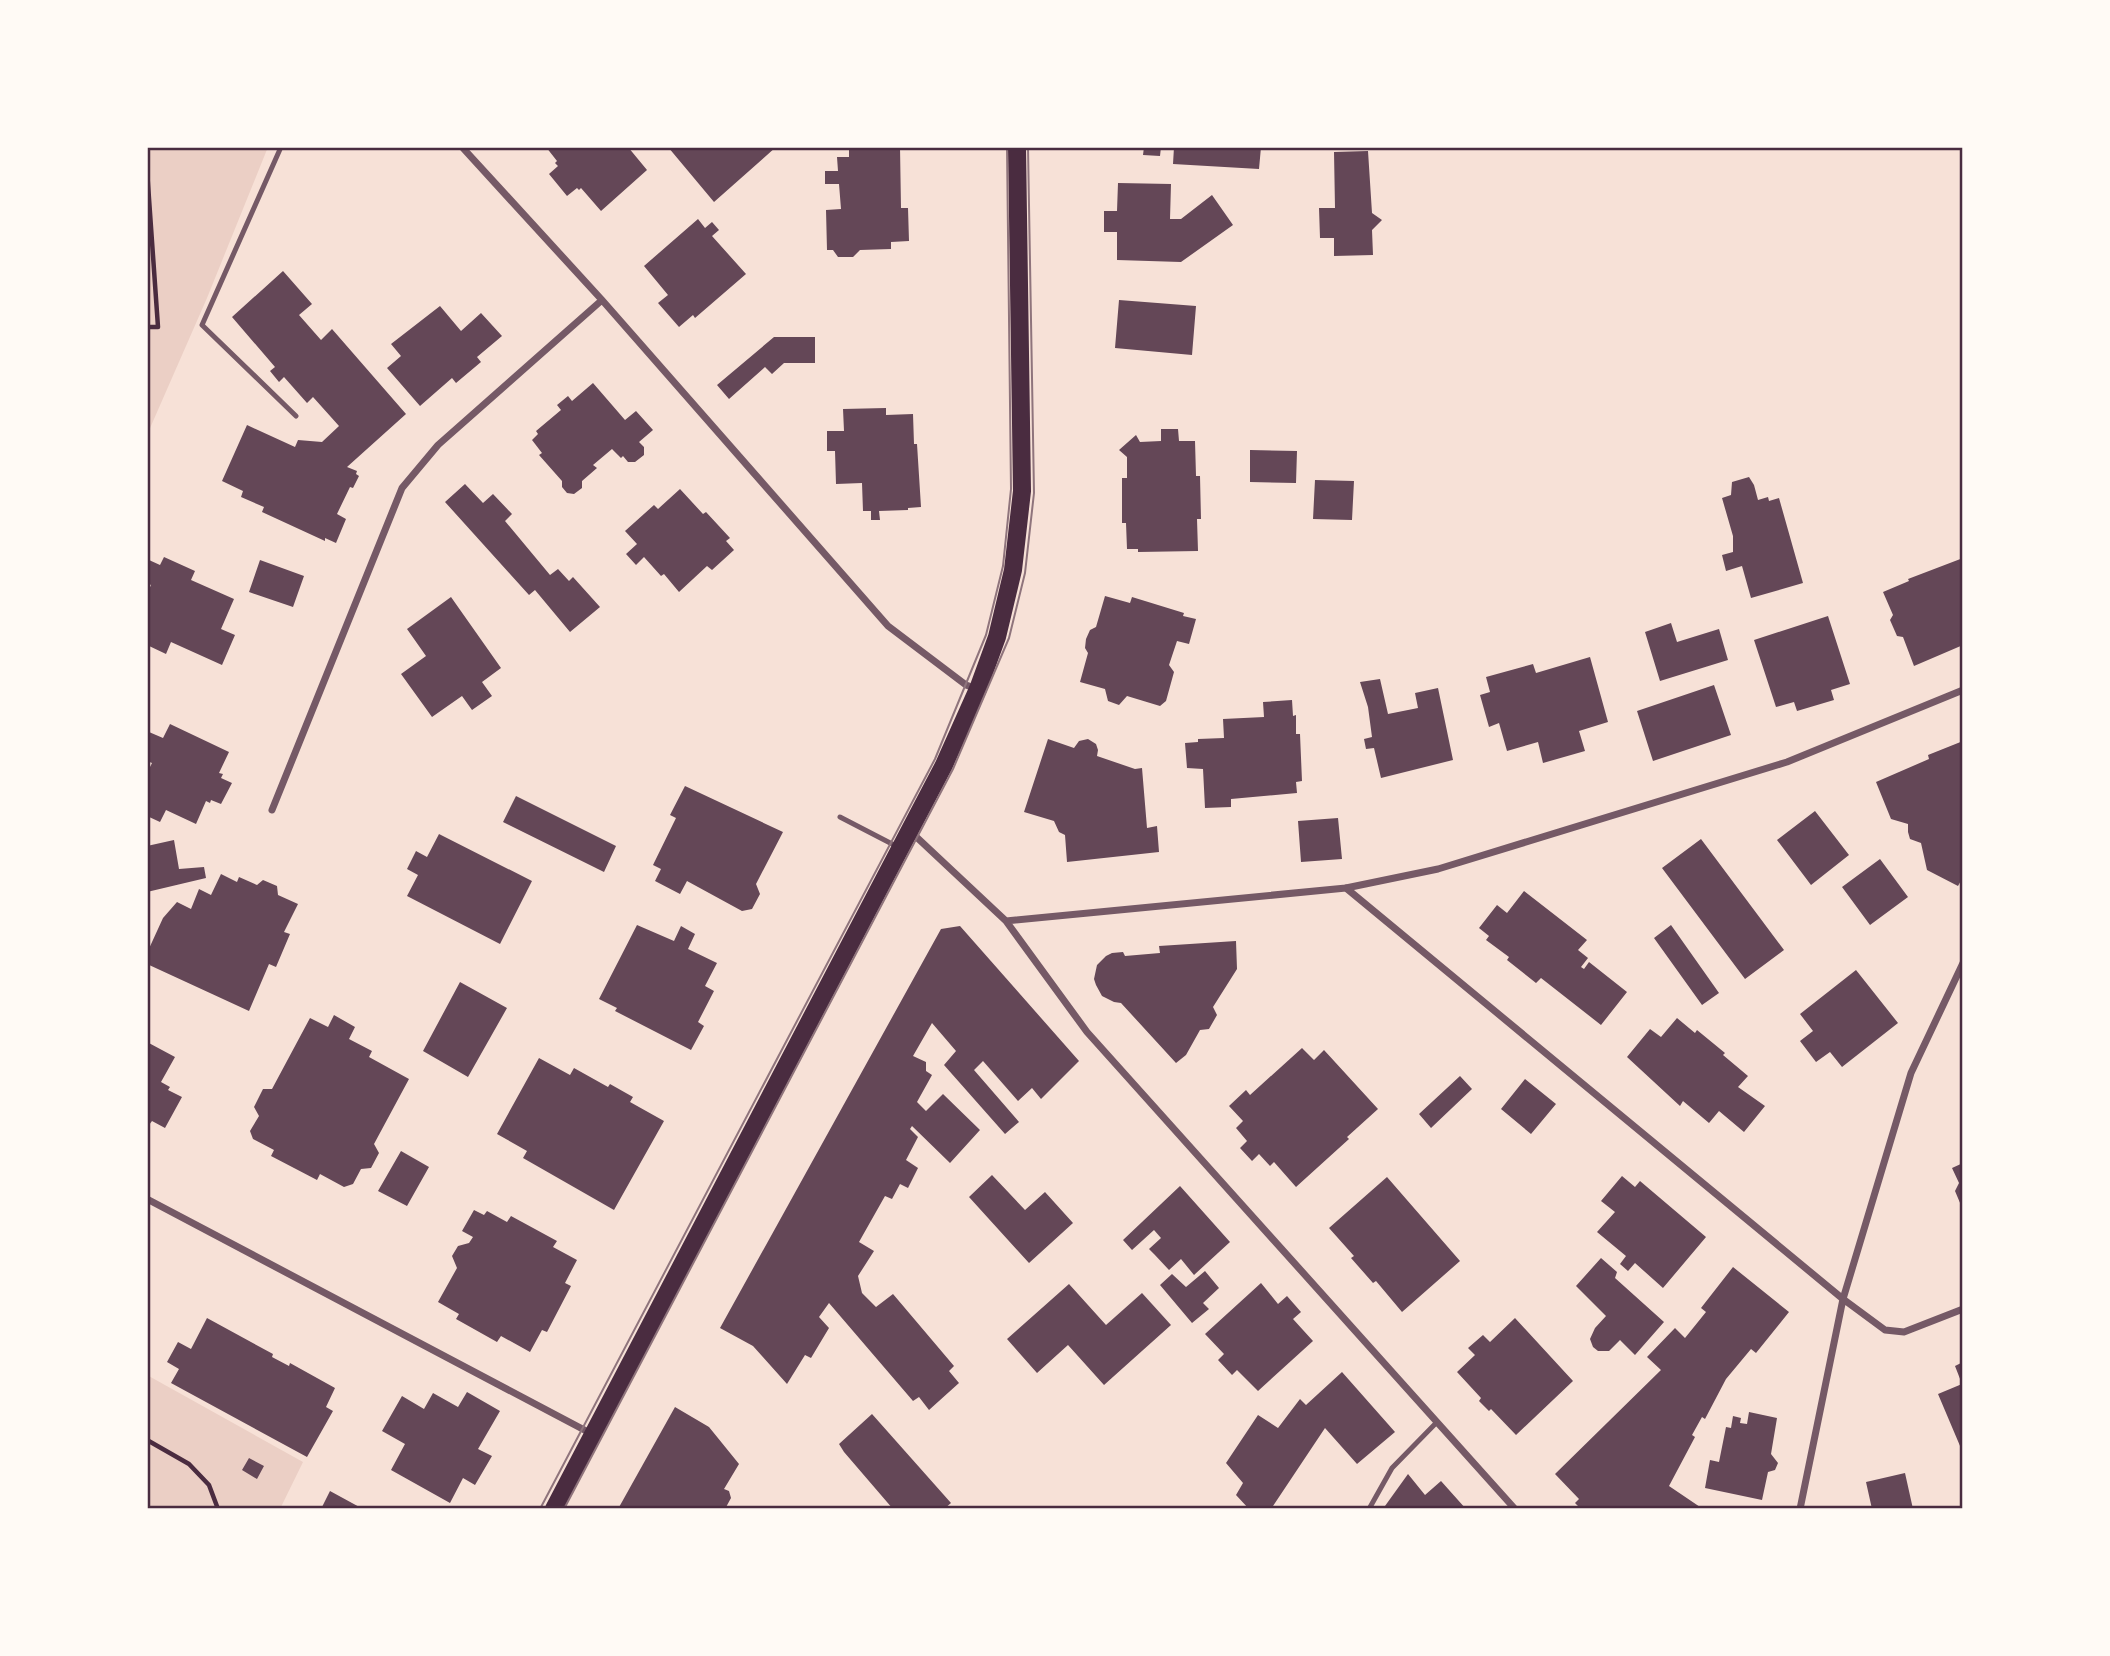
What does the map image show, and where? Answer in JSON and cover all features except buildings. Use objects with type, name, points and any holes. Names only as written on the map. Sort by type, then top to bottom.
[{"type":"main road","points":[[554,1509],[944,765],[978,689],[997,637],[1013,570],[1022,491],[1017,147]]},
{"type":"street","points":[[461,147],[601,300],[888,626],[966,685],[978,689]]},
{"type":"street","points":[[272,810],[402,488],[438,445],[601,300]]},
{"type":"street","points":[[1006,921],[1346,888],[1437,869],[1787,762],[1963,690]]},
{"type":"street","points":[[909,830],[1006,921],[1087,1032],[1516,1509]]},
{"type":"street","points":[[1346,888],[1843,1299],[1885,1329],[1905,1332],[1963,1309]]},
{"type":"street","points":[[1800,1509],[1843,1299],[1912,1073],[1963,963]]},
{"type":"street","points":[[147,1199],[593,1434]]},
{"type":"lane","points":[[281,147],[202,325],[296,416]]},
{"type":"lane","points":[[840,817],[900,847]]},
{"type":"lane","points":[[1368,1509],[1392,1468],[1437,1422]]},
{"type":"path","points":[[147,170],[158,327],[147,327]]},
{"type":"path","points":[[147,1440],[188,1464],[209,1485],[218,1509]]},
{"type":"shaded area","points":[[147,147],[268,147],[207,298],[147,435]]},
{"type":"shaded area","points":[[147,1375],[303,1462],[280,1509],[147,1509]]},
{"type":"tram line","points":[[540,1509],[935,759],[986,635],[1003,566],[1011,489],[1007,147]]},
{"type":"tram line","points":[[564,1509],[953,769],[1009,638],[1025,573],[1034,493],[1028,147]]}]
